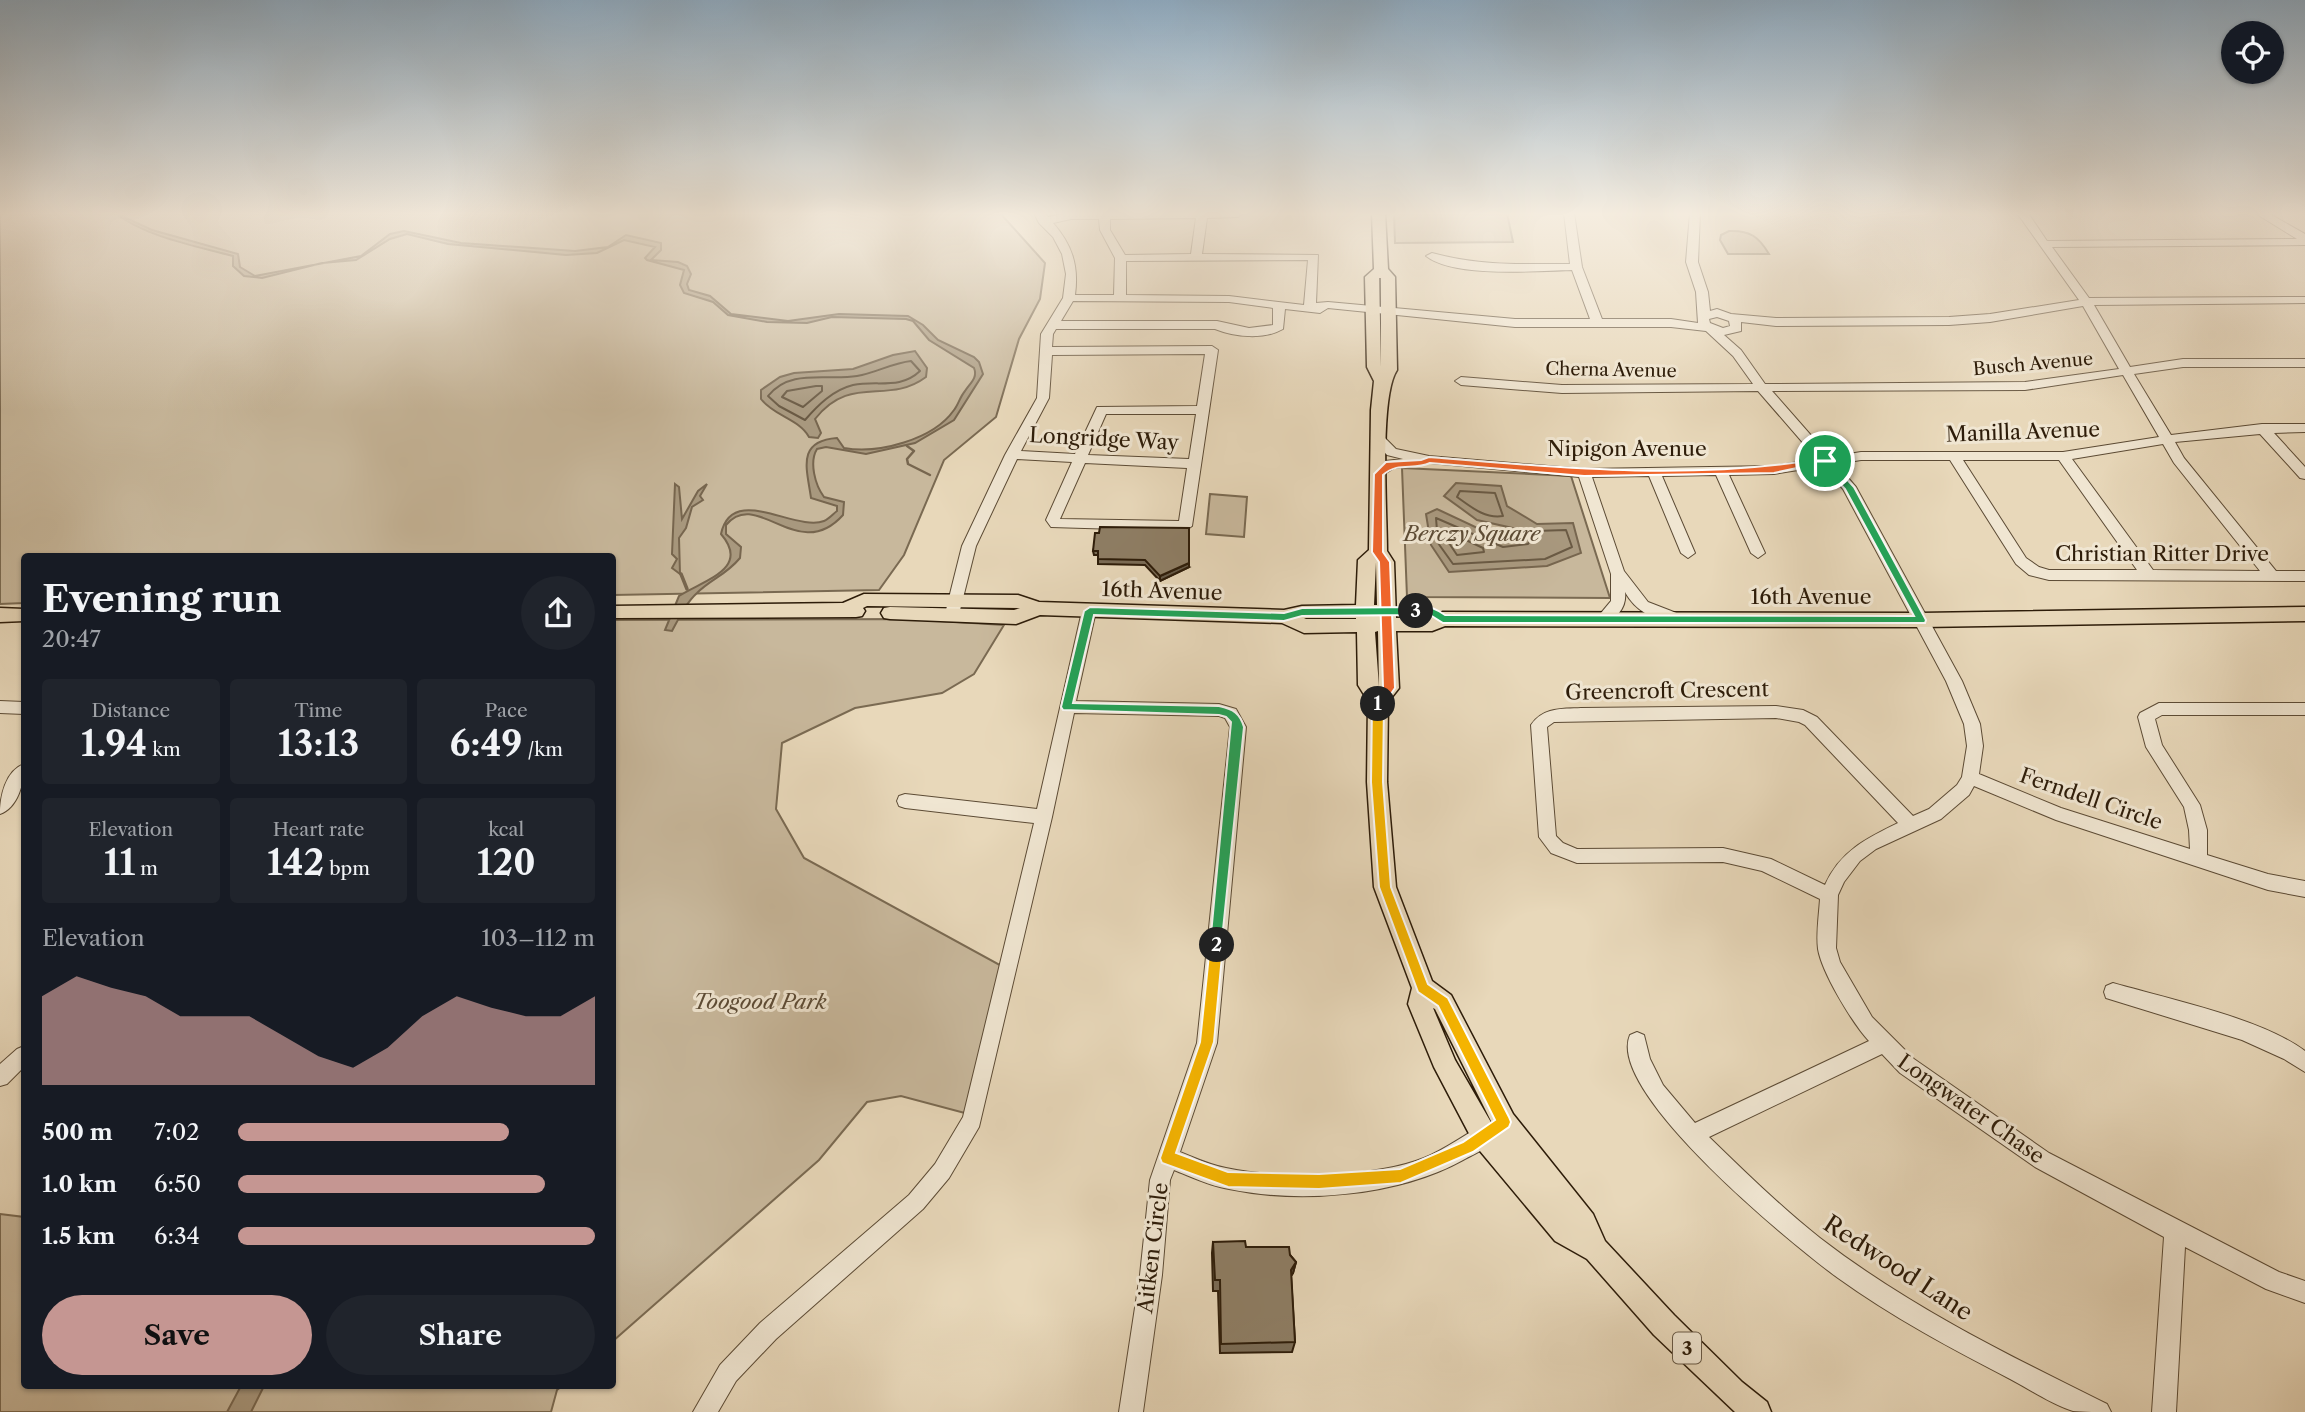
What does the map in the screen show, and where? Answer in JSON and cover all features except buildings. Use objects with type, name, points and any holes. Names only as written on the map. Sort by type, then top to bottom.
[{"type":"main road","name":"3","points":[[1372,279],[1374,367],[1382,381]]},
{"type":"main road","name":"3","points":[[1378,700],[1389,688],[1385,562],[1378,552],[1382,381],[1389,370],[1388,279]]},
{"type":"main road","name":"3","points":[[1378,552],[1367,560],[1365,618],[1367,685],[1378,700],[1377,782],[1385,887],[1423,988],[1420,1004],[1446,1067],[1494,1129],[1584,1223],[1596,1250],[1622,1279],[1732,1392],[1757,1412]]},
{"type":"main road","name":"16th Avenue","points":[[616,612],[845,609],[866,614],[954,607],[1016,617],[1038,608],[1284,617],[1304,626],[1388,617],[1432,624],[1443,619],[1921,620],[2305,614]]},
{"type":"main road","points":[[0,615],[21,615]]},
{"type":"street","points":[[954,607],[969,546],[1012,455],[1043,398],[1045,351],[1052,325],[1069,298],[1071,279]]},
{"type":"street","points":[[1120,279],[1120,298]]},
{"type":"street","points":[[1310,307],[1312,279]]},
{"type":"street","points":[[1581,279],[1598,324]]},
{"type":"street","points":[[1698,279],[1707,322],[1737,353],[1762,388],[1849,487],[1954,681],[1972,724],[1975,746],[1970,777]]},
{"type":"street","points":[[2070,279],[2179,460],[2272,576]]},
{"type":"street","points":[[1702,292],[1732,322],[1737,353]]},
{"type":"street","points":[[1069,298],[1215,298],[1310,307],[1331,313],[1390,314],[1435,321],[1458,319],[1598,324],[1949,321],[1990,318],[2086,302],[2305,300]]},
{"type":"street","points":[[1215,298],[1217,325]]},
{"type":"street","points":[[1052,325],[1217,325],[1228,331],[1275,331],[1279,326],[1279,304]]},
{"type":"street","points":[[1707,322],[1722,332],[1732,322]]},
{"type":"street","points":[[1045,351],[1212,350],[1185,526],[1056,524],[1053,520],[1101,410],[1202,410]]},
{"type":"street","name":"Busch Avenue","points":[[1762,388],[2025,386],[2183,363],[2305,363]]},
{"type":"street","name":"Cherna Avenue","points":[[1461,381],[1562,389],[1762,388]]},
{"type":"street","points":[[2262,428],[2305,475]]},
{"type":"street","name":"Manilla Avenue","points":[[1825,461],[1861,456],[2063,456],[2096,453],[2168,439],[2262,428],[2305,428]]},
{"type":"street","name":"Nipigon Avenue","points":[[1379,440],[1392,452],[1429,460],[1584,473],[1774,470],[1825,461]]},
{"type":"street","name":"Longridge Way","points":[[1012,455],[1194,464]]},
{"type":"street","name":"Christian Ritter Drive","points":[[1954,456],[2021,561],[2030,569],[2049,575],[2305,576]]},
{"type":"street","points":[[2063,456],[2149,576]]},
{"type":"street","name":"Nipigon Avenue","points":[[1378,474],[1390,464],[1423,463],[1429,460]]},
{"type":"street","points":[[1720,470],[1758,553]]},
{"type":"street","points":[[1653,471],[1688,553]]},
{"type":"street","points":[[1584,473],[1618,575],[1616,580],[1619,602],[1615,610],[1603,619]]},
{"type":"street","points":[[1618,575],[1625,579],[1636,599],[1647,608],[1679,620]]},
{"type":"street","points":[[705,1412],[728,1373],[768,1331],[916,1202],[957,1150],[972,1121],[1090,611]]},
{"type":"street","points":[[0,707],[21,708]]},
{"type":"street","name":"Aitken Circle","points":[[1067,707],[1219,710],[1230,713],[1238,727],[1207,1042],[1160,1180],[1151,1275],[1131,1412]]},
{"type":"street","name":"Ferndell Circle","points":[[2199,860],[2198,830],[2192,805],[2154,747],[2146,716],[2159,709],[2305,709]]},
{"type":"street","name":"Greencroft Crescent","points":[[1829,895],[1765,864],[1723,855],[1577,856],[1563,852],[1552,844],[1548,837],[1539,725],[1550,716],[1581,714],[1776,712],[1803,716],[1821,730],[1911,825]]},
{"type":"street","points":[[0,807],[21,776]]},
{"type":"street","name":"Longwater Chase","points":[[1970,777],[1963,790],[1935,814],[1870,844],[1854,856],[1837,877],[1829,895],[1827,948],[1832,964],[1866,1023],[1882,1044],[1942,1092],[2042,1160],[2274,1281],[2305,1292]]},
{"type":"street","name":"Ferndell Circle","points":[[1970,777],[2056,813],[2268,882],[2305,889]]},
{"type":"street","points":[[905,801],[1044,817]]},
{"type":"street","points":[[2113,992],[2264,1039],[2299,1057],[2305,1063]]},
{"type":"street","name":"Redwood Lane","points":[[1637,1041],[1639,1064],[1671,1114],[1813,1246],[1874,1290],[1949,1334],[2099,1412]]},
{"type":"street","points":[[1692,1135],[1882,1044]]},
{"type":"street","points":[[0,1077],[21,1058]]},
{"type":"street","points":[[1168,1158],[1228,1180],[1356,1181],[1401,1176],[1468,1147],[1494,1129]]},
{"type":"street","points":[[2164,1412],[2175,1231]]},
{"type":"green space","points":[[0,279],[1043,279],[1040,299],[1019,339],[996,417],[944,460],[904,555],[879,590],[616,595],[616,553],[21,553],[21,603],[0,604]]},
{"type":"green space","name":"Berczy Square","points":[[1402,468],[1571,476],[1610,598],[1407,597]]},
{"type":"green space","points":[[1210,494],[1247,497],[1244,537],[1206,534]]},
{"type":"green space","name":"Toogood Park","points":[[908,619],[1004,625],[974,674],[942,693],[855,708],[782,743],[776,809],[804,858],[1009,970],[976,1116],[901,1096],[867,1102],[819,1160],[616,1338],[616,620]]},
{"type":"green space","points":[[0,1214],[21,1217],[21,1389],[558,1389],[551,1412],[0,1412]]},
{"type":"water","points":[[682,279],[689,279],[689,290],[710,296],[731,314],[788,321],[839,314],[908,316],[923,325],[938,340],[974,357],[983,374],[954,420],[915,443],[866,454],[826,447],[817,449],[813,467],[818,486],[824,497],[844,502],[843,515],[826,528],[810,532],[794,530],[751,514],[738,516],[726,525],[726,534],[741,547],[740,558],[693,597],[672,631],[665,630],[679,596],[711,579],[727,565],[731,556],[729,546],[721,534],[727,519],[738,512],[751,510],[812,523],[824,521],[837,511],[837,506],[811,498],[807,458],[815,445],[837,438],[844,448],[873,449],[919,437],[945,420],[954,410],[975,372],[974,368],[929,340],[913,321],[832,317],[807,323],[767,322],[728,315],[713,302],[684,293],[680,285]]},
{"type":"water","points":[[915,351],[927,368],[926,377],[897,389],[842,397],[815,419],[821,433],[818,438],[809,437],[799,426],[761,399],[761,390],[780,377],[794,373],[853,369],[893,355]]},
{"type":"water","points":[[1456,483],[1501,486],[1507,506],[1537,524],[1573,523],[1581,553],[1547,566],[1449,572],[1431,545],[1426,514],[1437,509],[1505,541],[1528,537],[1517,529],[1477,520],[1444,496]]},
{"type":"water","points":[[675,484],[679,487],[682,519],[698,491],[707,484],[700,496],[703,500],[692,507],[686,528],[679,538],[680,574],[672,568],[677,559],[672,554]]},
{"type":"water","points":[[239,1389],[262,1389],[251,1412],[227,1412]]},
{"type":"waterway","points":[[907,446],[914,451],[907,459],[908,464],[930,475]]},
{"type":"waterway","points":[[681,574],[687,589]]},
{"type":"route","points":[[1825,461],[1774,470],[1584,473],[1429,460],[1423,463],[1390,464],[1378,474],[1378,552],[1385,562],[1385,598],[1387,611],[1388,624],[1389,688],[1378,700],[1377,782],[1385,887],[1423,988],[1443,1002],[1504,1122],[1468,1147],[1401,1176],[1356,1181],[1228,1180],[1168,1158],[1207,1042],[1238,727],[1237,721],[1230,713],[1219,710],[1067,707],[1090,611],[1284,617],[1302,612],[1366,611],[1387,611],[1430,611],[1443,619],[1921,620],[1849,487],[1825,461]]}]
